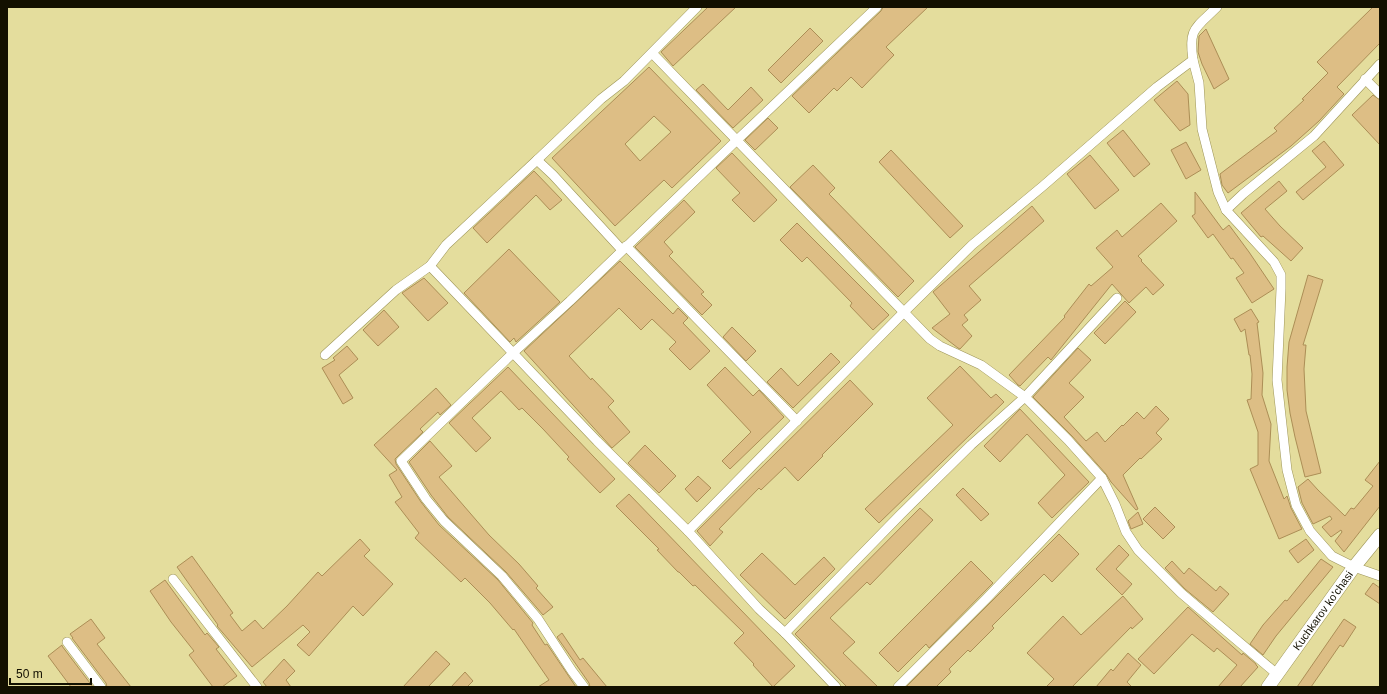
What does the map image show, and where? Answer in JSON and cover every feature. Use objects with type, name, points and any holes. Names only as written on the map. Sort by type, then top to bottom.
[{"type":"main road","name":"Kuchkarov ko'chasi","points":[[1268,687],[1354,566],[1380,535]]},
{"type":"street","points":[[324,355],[396,290],[430,266],[446,245],[538,160],[601,98],[624,81],[697,7]]},
{"type":"street","points":[[584,687],[538,619],[502,576],[444,521],[426,499],[401,461],[877,7]]},
{"type":"street","points":[[1217,7],[1195,29],[1192,37],[1191,46],[1193,60],[1200,83],[1202,128],[1218,192],[1226,210],[1274,262],[1280,275],[1281,289],[1277,380],[1287,470],[1296,505],[1310,531],[1332,556],[1380,576]]},
{"type":"street","points":[[652,53],[930,339],[940,346],[981,365],[1025,397],[1068,440],[1102,478],[1115,504],[1126,532],[1138,550],[1181,592],[1277,674]]},
{"type":"street","points":[[688,532],[904,312],[972,245],[1043,186],[1157,87],[1193,60]]},
{"type":"street","points":[[1226,210],[1243,194],[1314,136],[1380,64]]},
{"type":"street","points":[[1365,79],[1380,94]]},
{"type":"street","points":[[538,160],[797,421]]},
{"type":"street","points":[[430,266],[597,441],[688,532],[759,609],[785,633],[836,687]]},
{"type":"street","points":[[785,633],[971,445],[1025,397],[1117,298]]},
{"type":"street","points":[[898,687],[1102,478]]},
{"type":"street","points":[[173,579],[258,687]]},
{"type":"street","points":[[66,642],[101,687]]},
{"type":"building","points":[[708,7],[736,7],[673,66],[661,52]]},
{"type":"building","points":[[883,7],[928,7],[886,47],[894,55],[862,88],[851,77],[837,91],[834,88],[809,113],[792,96],[881,11]]},
{"type":"building","points":[[1373,7],[1380,7],[1380,43],[1337,87],[1344,94],[1319,121],[1291,146],[1228,193],[1222,185],[1220,174],[1277,131],[1274,128],[1304,100],[1302,99],[1328,73],[1317,62]]},
{"type":"building","points":[[810,28],[823,41],[781,83],[768,70]]},
{"type":"building","points":[[1206,29],[1229,79],[1214,89],[1198,52],[1199,36]]},
{"type":"building","points":[[649,67],[721,141],[672,188],[664,180],[615,226],[552,158]],"holes":[[[654,116],[671,132],[640,161],[625,144]]]},
{"type":"building","points":[[1177,81],[1188,94],[1190,125],[1180,131],[1154,100]]},
{"type":"building","points":[[703,84],[728,110],[751,87],[763,100],[733,128],[696,90]]},
{"type":"building","points":[[1373,95],[1380,100],[1380,145],[1352,115]]},
{"type":"building","points":[[768,118],[778,128],[755,150],[745,140]]},
{"type":"building","points":[[1123,130],[1150,164],[1134,177],[1107,143]]},
{"type":"building","points":[[1324,141],[1344,165],[1303,200],[1296,192],[1326,167],[1312,151]]},
{"type":"building","points":[[1186,142],[1201,170],[1186,179],[1171,150]]},
{"type":"building","points":[[891,150],[963,226],[950,238],[879,162]]},
{"type":"building","points":[[732,153],[777,200],[754,222],[732,200],[740,193],[716,168]]},
{"type":"building","points":[[1090,155],[1119,190],[1095,209],[1067,174]]},
{"type":"building","points":[[813,165],[835,188],[829,194],[914,281],[898,297],[790,187]]},
{"type":"building","points":[[534,171],[562,200],[550,210],[536,195],[487,243],[473,228]]},
{"type":"building","points":[[1279,181],[1287,191],[1265,209],[1303,248],[1291,261],[1263,236],[1261,237],[1241,213]]},
{"type":"building","points":[[1195,192],[1223,230],[1229,225],[1274,289],[1252,303],[1236,278],[1244,273],[1233,258],[1231,259],[1213,234],[1208,238],[1192,216],[1195,214]]},
{"type":"building","points":[[684,200],[695,212],[664,242],[673,252],[669,256],[704,292],[701,294],[712,305],[702,315],[635,247]]},
{"type":"building","points":[[1161,203],[1177,221],[1138,256],[1164,285],[1153,295],[1146,287],[1129,303],[1112,284],[1051,360],[1048,357],[1020,386],[1018,385],[1009,375],[1065,317],[1064,316],[1089,284],[1091,286],[1113,267],[1096,248],[1117,230],[1122,237]]},
{"type":"building","points":[[1032,206],[1044,221],[969,286],[981,300],[964,315],[968,320],[962,325],[972,336],[960,349],[958,348],[932,328],[950,314],[933,292]]},
{"type":"building","points":[[797,223],[889,315],[873,330],[850,306],[852,303],[807,257],[802,262],[780,240]]},
{"type":"building","points":[[509,249],[560,302],[516,342],[514,338],[510,342],[464,293]]},
{"type":"building","points":[[620,261],[673,314],[678,308],[688,318],[683,323],[710,351],[690,370],[669,349],[676,342],[652,319],[641,330],[619,308],[569,356],[591,380],[592,378],[614,401],[608,407],[630,432],[612,448],[524,351]]},
{"type":"building","points":[[1308,275],[1323,280],[1303,345],[1306,345],[1304,369],[1306,411],[1321,473],[1305,477],[1290,413],[1287,390],[1287,367],[1289,342]]},
{"type":"building","points":[[424,278],[448,303],[428,321],[402,293]]},
{"type":"building","points":[[1125,301],[1136,312],[1105,344],[1094,333]]},
{"type":"building","points":[[1251,309],[1259,322],[1257,323],[1263,373],[1262,395],[1271,424],[1269,461],[1284,499],[1287,496],[1291,508],[1302,529],[1279,539],[1250,469],[1258,465],[1258,432],[1247,400],[1251,399],[1252,374],[1250,355],[1245,329],[1241,332],[1234,319]]},
{"type":"building","points":[[384,310],[399,327],[378,346],[363,330]]},
{"type":"building","points":[[732,327],[756,351],[746,361],[723,337]]},
{"type":"building","points":[[347,346],[358,359],[339,375],[353,398],[343,404],[322,368],[335,360],[333,358]]},
{"type":"building","points":[[1078,348],[1091,360],[1069,383],[1084,397],[1064,417],[1086,441],[1097,432],[1105,442],[1137,412],[1144,419],[1156,406],[1169,419],[1156,433],[1162,439],[1123,475],[1138,509],[1136,510],[1072,436],[1033,397]]},
{"type":"building","points":[[831,353],[840,362],[793,408],[767,382],[781,368],[798,386]]},
{"type":"building","points":[[960,366],[991,398],[996,394],[1004,402],[879,523],[865,509],[953,425],[927,398]]},
{"type":"building","points":[[508,367],[615,479],[600,493],[567,459],[569,457],[543,429],[522,408],[519,410],[501,391],[472,418],[491,438],[476,452],[449,423]]},
{"type":"building","points":[[725,367],[753,396],[759,390],[784,417],[730,469],[722,461],[751,432],[707,385]]},
{"type":"building","points":[[850,380],[873,404],[798,481],[785,467],[761,490],[759,488],[719,529],[723,532],[710,546],[697,531]]},
{"type":"building","points":[[436,388],[451,405],[440,415],[438,412],[420,429],[423,432],[395,459],[396,464],[421,502],[439,525],[498,580],[533,623],[532,625],[545,645],[547,644],[576,687],[538,687],[549,680],[514,629],[513,630],[490,603],[465,578],[461,582],[415,538],[419,533],[395,502],[402,497],[389,475],[397,470],[374,445]]},
{"type":"building","points":[[1020,409],[1089,482],[1052,518],[1038,503],[1065,475],[1027,434],[1000,462],[984,446]]},
{"type":"building","points":[[430,441],[452,466],[439,477],[489,535],[519,564],[538,586],[536,588],[553,607],[543,615],[506,572],[448,517],[409,462]]},
{"type":"building","points":[[645,445],[676,476],[659,493],[628,463]]},
{"type":"building","points":[[1380,461],[1380,506],[1344,552],[1335,541],[1342,532],[1341,530],[1331,537],[1322,527],[1332,519],[1330,516],[1313,524],[1302,503],[1298,487],[1308,479],[1345,516],[1351,508],[1354,509],[1373,486],[1365,480]]},
{"type":"building","points":[[698,476],[711,488],[697,502],[685,489]]},
{"type":"building","points":[[963,488],[989,514],[981,521],[956,495]]},
{"type":"building","points":[[629,494],[795,666],[773,687],[734,643],[744,633],[695,585],[693,586],[678,572],[657,550],[659,549],[616,506]]},
{"type":"building","points":[[1155,507],[1175,527],[1163,539],[1143,519]]},
{"type":"building","points":[[920,508],[933,520],[870,585],[867,582],[830,618],[855,642],[843,653],[878,687],[847,687],[795,634]]},
{"type":"building","points":[[1138,512],[1143,524],[1131,529],[1128,521]]},
{"type":"building","points":[[1059,534],[1079,554],[1052,582],[1044,574],[992,626],[994,628],[970,652],[968,650],[949,669],[951,672],[936,687],[906,687]]},
{"type":"building","points":[[360,539],[370,550],[364,556],[393,584],[363,616],[353,606],[309,656],[297,645],[310,632],[303,625],[252,667],[217,626],[218,625],[177,567],[192,556],[233,613],[230,615],[242,631],[255,620],[263,629],[287,606],[318,572],[322,576]]},
{"type":"building","points":[[1306,539],[1314,550],[1298,563],[1289,551]]},
{"type":"building","points":[[1119,545],[1129,555],[1116,569],[1132,584],[1122,595],[1096,569]]},
{"type":"building","points":[[762,553],[795,585],[824,557],[835,569],[785,619],[740,575]]},
{"type":"building","points":[[1321,559],[1333,567],[1276,636],[1263,655],[1250,644],[1263,625],[1285,600],[1287,601]]},
{"type":"building","points":[[971,561],[993,583],[929,648],[926,644],[898,672],[879,653]]},
{"type":"building","points":[[1172,561],[1184,574],[1189,568],[1216,591],[1220,586],[1229,594],[1213,612],[1185,589],[1165,568]]},
{"type":"building","points":[[165,580],[205,635],[207,633],[219,647],[216,649],[237,676],[222,687],[213,687],[189,655],[194,651],[171,622],[150,591]]},
{"type":"building","points":[[1373,583],[1380,588],[1380,604],[1365,594]]},
{"type":"building","points":[[1123,596],[1143,619],[1132,629],[1131,627],[1072,687],[1046,687],[1054,679],[1027,653],[1063,616],[1081,635]]},
{"type":"building","points":[[1188,607],[1242,655],[1243,653],[1258,667],[1240,687],[1218,687],[1237,665],[1217,648],[1214,652],[1192,634],[1154,674],[1138,659]]},
{"type":"building","points":[[91,619],[105,638],[97,644],[131,687],[107,687],[106,683],[72,638],[70,634]]},
{"type":"building","points":[[1344,619],[1356,627],[1343,647],[1340,645],[1311,687],[1297,687]]},
{"type":"building","points":[[562,633],[580,660],[583,658],[607,687],[590,687],[589,683],[557,637]]},
{"type":"building","points":[[62,645],[93,687],[71,687],[48,656]]},
{"type":"building","points":[[436,651],[450,664],[428,687],[403,687]]},
{"type":"building","points":[[1128,653],[1141,665],[1127,682],[1132,687],[1096,687],[1111,669],[1113,671]]},
{"type":"building","points":[[284,659],[295,671],[286,680],[291,687],[267,687],[263,682]]},
{"type":"building","points":[[465,672],[473,681],[467,687],[451,687]]}]
